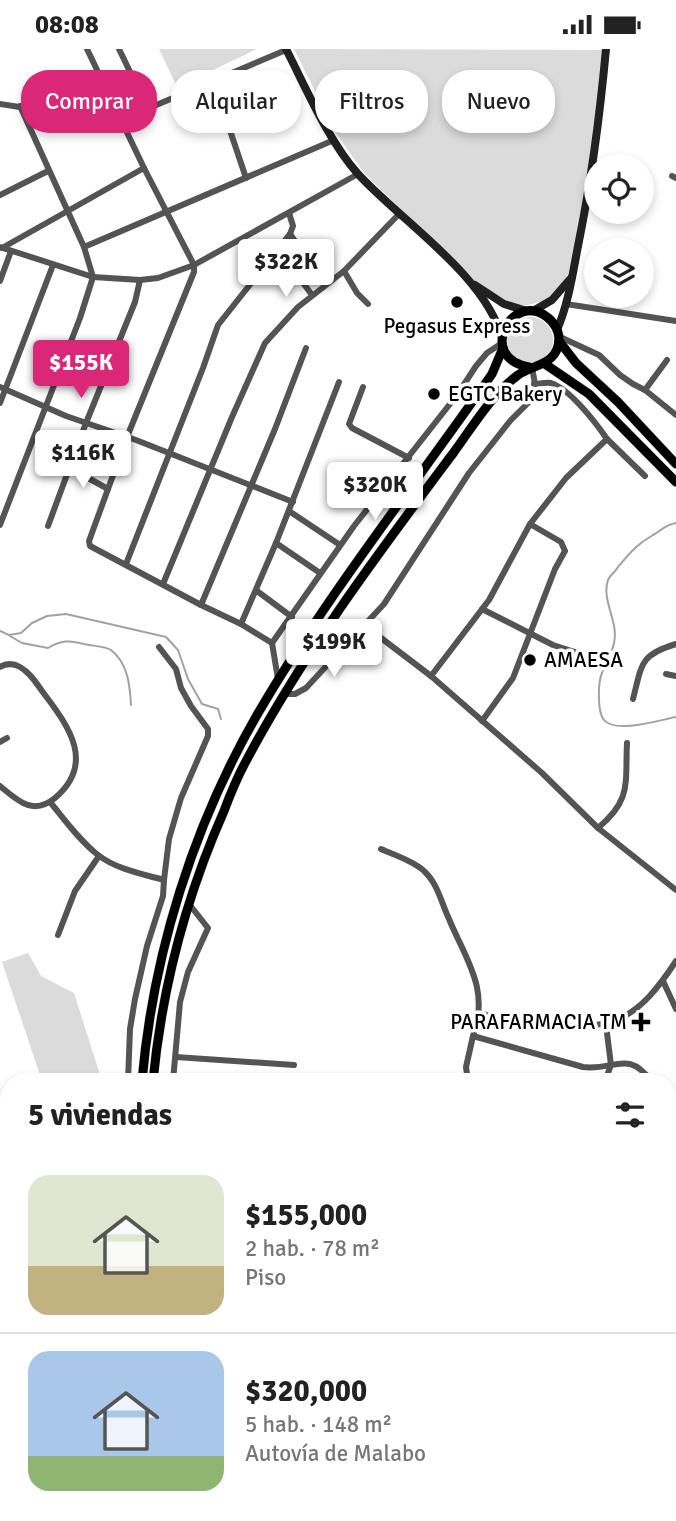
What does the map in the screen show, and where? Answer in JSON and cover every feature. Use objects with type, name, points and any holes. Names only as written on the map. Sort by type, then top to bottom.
[{"type":"main road","points":[[286,49],[334,140],[358,174],[470,281],[504,305],[548,317],[576,363],[618,402],[676,464]]},
{"type":"main road","points":[[154,1073],[162,1013],[179,936],[199,872],[244,764],[285,694],[363,576],[434,478],[510,381],[530,367],[545,364],[557,350],[595,153],[606,49]]},
{"type":"main road","points":[[143,1073],[157,974],[168,930],[200,834],[241,745],[278,681],[378,531],[492,374],[504,328],[518,314],[552,300],[572,276]]},
{"type":"main road","points":[[470,281],[490,310],[502,343],[513,362],[530,367]]},
{"type":"main road","points":[[545,364],[589,394],[676,482]]},
{"type":"street","points":[[87,49],[97,70]]},
{"type":"street","points":[[119,49],[129,70]]},
{"type":"street","points":[[236,70],[286,49]]},
{"type":"street","points":[[0,104],[20,106],[84,247],[93,277],[80,318],[0,525]]},
{"type":"street","points":[[127,133],[194,265],[192,279],[127,437],[89,543],[272,643]]},
{"type":"street","points":[[231,133],[246,178]]},
{"type":"street","points":[[84,247],[334,140]]},
{"type":"street","points":[[1,248],[144,168]]},
{"type":"street","points":[[0,195],[48,171]]},
{"type":"street","points":[[1,248],[93,277],[140,280],[171,274],[194,265],[358,174]]},
{"type":"street","points":[[126,564],[218,325],[290,234],[293,226],[289,213]]},
{"type":"street","points":[[163,584],[265,343],[280,325],[344,271],[399,214]]},
{"type":"street","points":[[290,234],[299,247],[289,265],[312,296]]},
{"type":"street","points":[[0,281],[11,251]]},
{"type":"street","points":[[0,403],[3,388],[53,265]]},
{"type":"street","points":[[344,271],[368,305]]},
{"type":"street","points":[[48,526],[135,302],[140,280]]},
{"type":"street","points":[[566,303],[676,321]]},
{"type":"street","points":[[558,336],[599,355],[626,380],[645,390],[676,415]]},
{"type":"street","points":[[278,681],[272,643],[340,545],[409,458],[476,366],[487,353],[502,343]]},
{"type":"street","points":[[201,605],[306,348]]},
{"type":"street","points":[[645,390],[667,360]]},
{"type":"street","points":[[285,694],[295,694],[306,688],[389,598],[469,473],[510,421],[536,394],[530,367]]},
{"type":"street","points":[[241,624],[257,591],[340,382]]},
{"type":"street","points":[[534,384],[553,384],[591,417],[607,439],[645,476]]},
{"type":"street","points":[[363,387],[349,424],[409,458]]},
{"type":"street","points":[[3,388],[45,407],[293,502]]},
{"type":"street","points":[[431,676],[482,609],[530,524],[566,478],[607,439]]},
{"type":"street","points":[[70,468],[108,489]]},
{"type":"street","points":[[289,511],[340,545]]},
{"type":"street","points":[[482,721],[513,678],[566,548],[561,542],[530,524]]},
{"type":"street","points":[[276,543],[320,573]]},
{"type":"street","points":[[257,591],[292,617]]},
{"type":"street","points":[[482,609],[565,650],[578,653]]},
{"type":"street","points":[[365,625],[431,676],[542,773],[598,828],[676,890]]},
{"type":"street","points":[[633,699],[647,657],[655,650],[676,645]]},
{"type":"street","points":[[128,1073],[130,1029],[135,999],[147,946],[163,896],[169,839],[181,798],[208,736],[208,729],[181,688],[176,669],[159,647]]},
{"type":"street","points":[[0,667],[4,664],[19,666],[31,677],[69,727],[75,743],[75,764],[70,781],[50,802],[39,807],[28,807],[0,786]]},
{"type":"street","points":[[666,674],[676,675]]},
{"type":"street","points":[[0,743],[7,738]]},
{"type":"street","points":[[598,828],[613,816],[624,796],[627,743]]},
{"type":"street","points":[[50,802],[99,856],[133,872],[164,880]]},
{"type":"street","points":[[381,849],[423,869],[435,884],[474,975],[479,993],[480,1013],[466,1067],[467,1073]]},
{"type":"street","points":[[58,935],[75,891],[99,856]]},
{"type":"street","points":[[174,1073],[183,992],[191,964],[208,928],[203,918],[189,904]]},
{"type":"street","points":[[480,1013],[498,1019],[554,1025],[587,1027],[606,1024],[629,1014],[646,1001],[676,961]]},
{"type":"street","points":[[663,981],[676,1009]]},
{"type":"street","points":[[606,1024],[611,1065],[608,1073]]},
{"type":"street","points":[[473,1036],[583,1067],[597,1069],[627,1063],[637,1065],[644,1073]]},
{"type":"street","points":[[176,1057],[294,1065]]},
{"type":"shaded area","points":[[159,49],[257,49],[213,70],[171,70],[171,74]]},
{"type":"shaded area","points":[[294,49],[603,50],[591,154],[584,154],[584,198],[570,270],[559,290],[544,301],[524,306],[513,305],[481,289],[364,173],[337,135],[336,133],[428,133],[428,70],[315,70],[315,91]]},
{"type":"shaded area","points":[[530,317],[546,324],[553,340],[546,356],[530,363],[514,356],[507,340],[514,324]]},
{"type":"shaded area","points":[[28,953],[41,976],[74,993],[99,1073],[39,1073],[2,962]]},
{"type":"waterway","points":[[676,523],[665,527],[638,546],[608,580],[606,588],[615,635],[613,647],[603,669],[599,697],[602,716],[610,724],[638,725],[676,717]]},
{"type":"waterway","points":[[0,631],[9,635],[21,633],[32,623],[47,616],[66,614],[166,637],[178,650],[188,679],[202,704],[218,709],[221,719]]},
{"type":"waterway","points":[[10,636],[22,643],[48,648],[70,641],[111,650],[125,668],[131,705]]},
{"type":"place","name":"Pegasus Express","points":[[457,302]]},
{"type":"place","name":"EGTC Bakery","points":[[434,394]]},
{"type":"place","name":"AMAESA","points":[[530,660]]},
{"type":"place","name":"PARAFARMACIA TM","points":[[641,1022]]}]
